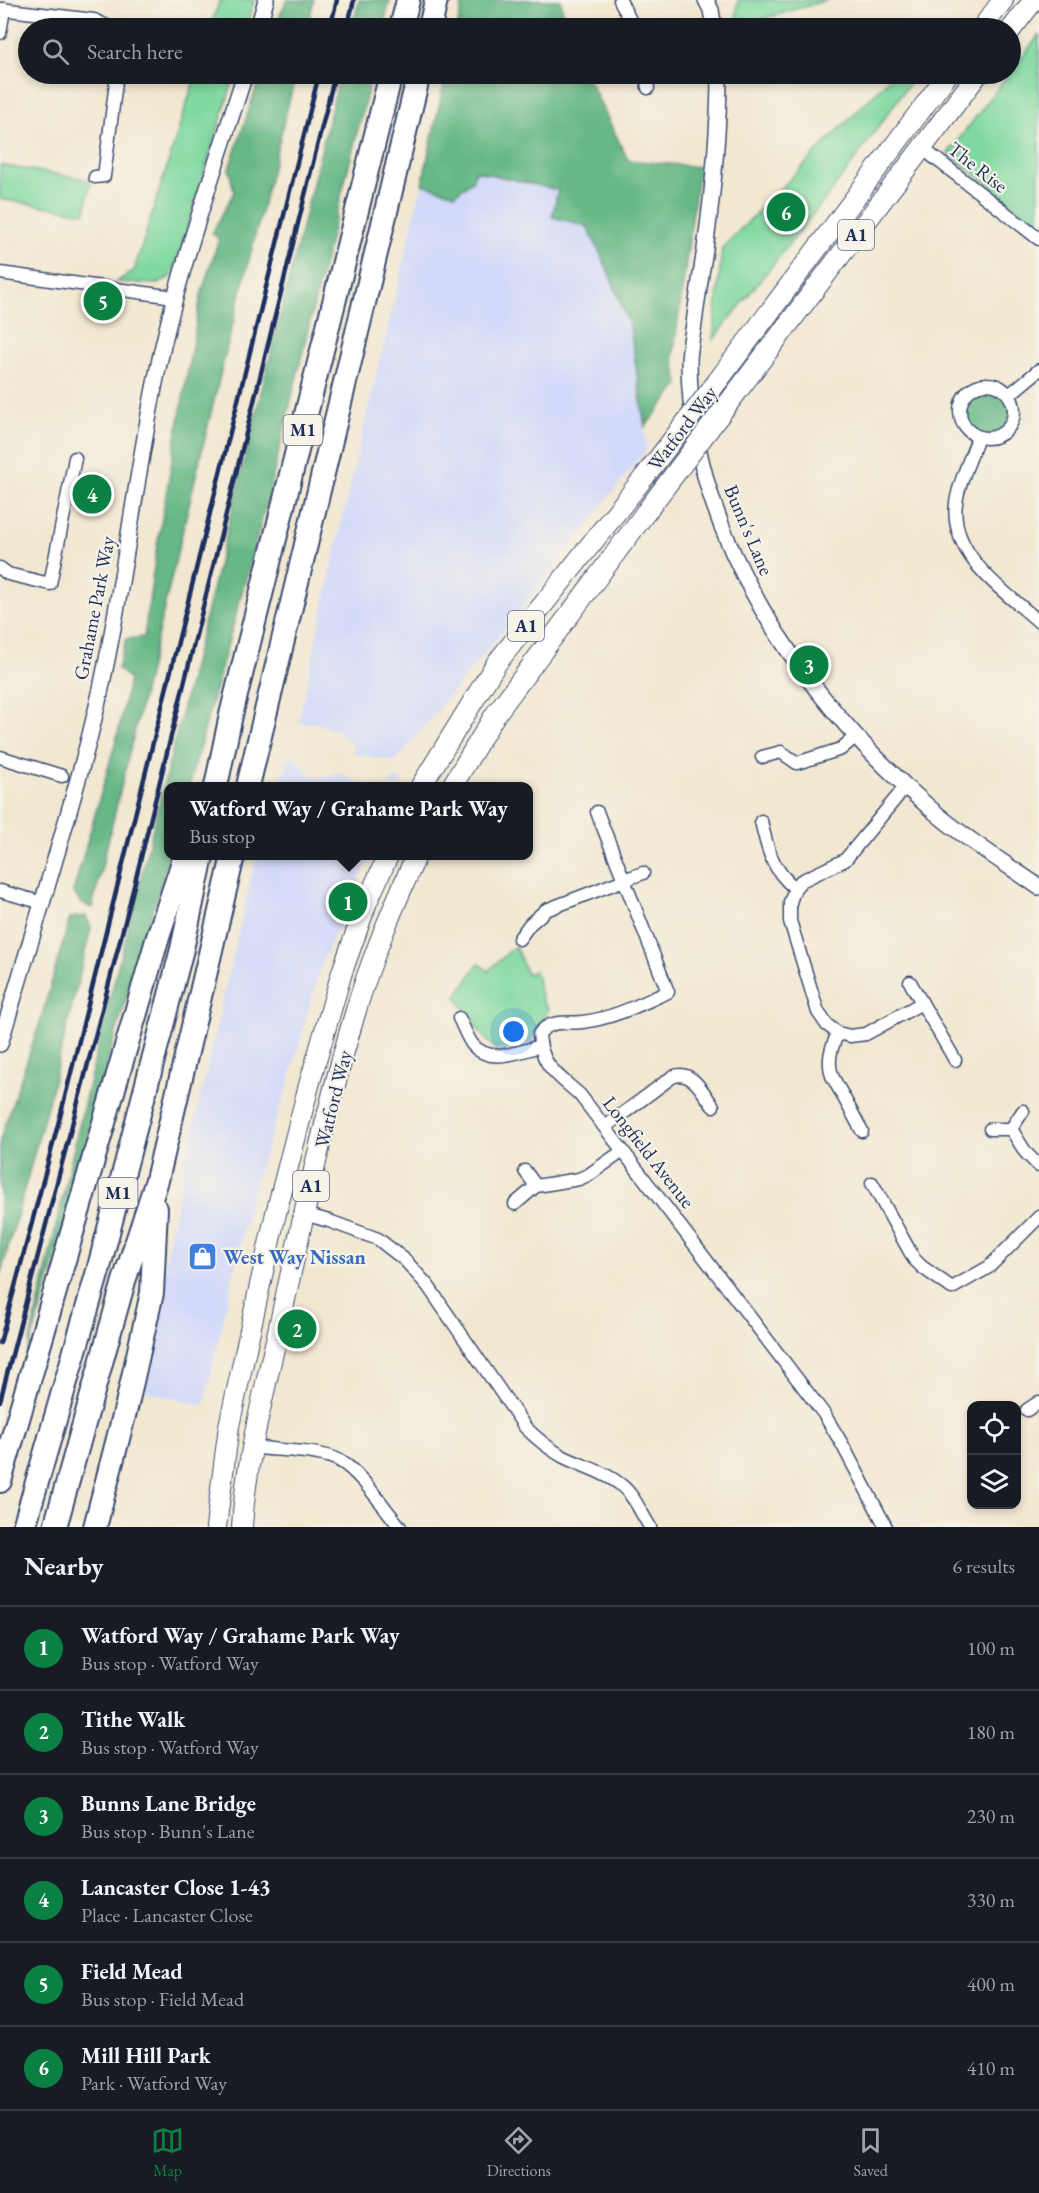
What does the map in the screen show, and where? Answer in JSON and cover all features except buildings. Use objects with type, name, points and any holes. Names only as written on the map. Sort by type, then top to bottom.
[{"type":"highway","points":[[404,18],[408,0]]},
{"type":"highway","points":[[432,18],[436,0]]},
{"type":"highway","points":[[990,18],[1004,0]]},
{"type":"highway","points":[[1021,18],[1034,0]]},
{"type":"highway","name":"M1","points":[[217,782],[231,715],[389,84]]},
{"type":"highway","name":"M1","points":[[249,782],[417,84]]},
{"type":"highway","name":"Watford Way","points":[[423,782],[496,664],[645,476],[940,84]]},
{"type":"highway","name":"Watford Way","points":[[454,782],[495,715],[970,84]]},
{"type":"highway","name":"M1","points":[[209,782],[231,715]]},
{"type":"highway","name":"M1","points":[[0,1481],[157,940],[183,860]]},
{"type":"highway","name":"M1","points":[[24,1527],[98,1270],[182,949],[201,860]]},
{"type":"highway","name":"M1","points":[[55,1527],[124,1281],[157,1180],[232,860]]},
{"type":"highway","name":"Watford Way","points":[[216,1527],[229,1426],[275,1217],[303,1107],[342,972],[367,902],[386,860]]},
{"type":"highway","name":"Watford Way","points":[[242,1527],[243,1505],[253,1447],[304,1214],[354,1017],[389,918],[414,860]]},
{"type":"highway","name":"M1","points":[[95,1527],[127,1404],[152,1293],[157,1180]]},
{"type":"street","points":[[261,18],[266,0]]},
{"type":"street","points":[[620,0],[629,18]]},
{"type":"street","points":[[706,0],[712,18]]},
{"type":"street","points":[[0,33],[2,9],[77,18]]},
{"type":"street","points":[[95,177],[104,176],[116,84]]},
{"type":"street","name":"Grahame Park Way","points":[[0,1043],[44,903],[91,733],[116,613],[156,379],[174,297],[242,84]]},
{"type":"street","points":[[647,84],[648,88]]},
{"type":"street","name":"Bunn's Lane","points":[[719,84],[719,132],[688,360],[694,436],[704,478],[725,531],[743,572],[775,632],[805,674],[856,736],[906,786],[947,822],[1039,887]]},
{"type":"street","name":"The Rise","points":[[922,148],[1039,239]]},
{"type":"street","points":[[0,273],[174,297]]},
{"type":"street","points":[[1009,395],[1039,370]]},
{"type":"street","points":[[985,384],[1002,388],[1009,395],[1015,409],[1014,417],[1007,431],[993,438],[978,437],[964,426],[960,408],[963,399],[968,392],[985,384]]},
{"type":"street","points":[[978,437],[959,487],[956,505],[960,537],[967,552],[979,567],[1039,622]]},
{"type":"street","points":[[0,568],[8,574],[50,584],[75,458]]},
{"type":"street","points":[[762,757],[781,752],[797,763],[841,749],[856,736]]},
{"type":"street","points":[[0,757],[62,776]]},
{"type":"street","points":[[906,786],[852,854],[840,863],[801,881],[795,888],[790,902],[790,921],[818,1012],[827,1025],[838,1033],[866,1034],[922,1003]]},
{"type":"street","points":[[459,1018],[473,1045],[486,1054],[502,1056],[540,1046],[539,1034],[544,1026],[553,1023],[598,1020],[668,992],[597,812]]},
{"type":"street","points":[[761,821],[774,866],[783,879],[795,888]]},
{"type":"street","points":[[519,939],[530,924],[546,910],[643,873]]},
{"type":"street","points":[[0,891],[44,903]]},
{"type":"street","points":[[910,982],[955,1060]]},
{"type":"street","points":[[838,1033],[832,1046],[829,1068],[862,1131]]},
{"type":"street","name":"Longfield Avenue","points":[[540,1046],[553,1072],[580,1095],[824,1414],[886,1527]]},
{"type":"street","points":[[605,1127],[679,1074],[685,1074],[691,1078],[713,1106]]},
{"type":"street","points":[[1011,1129],[1023,1111]]},
{"type":"street","points":[[990,1130],[1011,1129]]},
{"type":"street","points":[[1011,1129],[1026,1153],[1039,1166]]},
{"type":"street","points":[[515,1204],[536,1186],[579,1179],[623,1151]]},
{"type":"street","points":[[525,1171],[536,1186]]},
{"type":"street","points":[[872,1183],[914,1259],[952,1288],[989,1267],[1039,1217]]},
{"type":"street","points":[[304,1214],[378,1239],[405,1260],[428,1286],[525,1427],[537,1439],[561,1456],[611,1478],[622,1486],[650,1527]]},
{"type":"street","points":[[1027,1410],[1039,1402]]},
{"type":"street","points":[[253,1447],[324,1455],[341,1461],[356,1475],[400,1527]]},
{"type":"shaded area","points":[[476,171],[558,190],[587,226],[607,268],[630,327],[647,449],[522,608],[396,761],[354,754],[351,743],[337,731],[318,724],[298,723],[351,480],[422,184],[455,194]]},
{"type":"shaded area","points":[[291,755],[312,776],[322,778],[339,773],[357,782],[280,782]]},
{"type":"shaded area","points":[[255,860],[368,860],[321,965],[287,1089],[254,1183],[204,1406],[139,1389],[185,1163]]},
{"type":"green space","points":[[220,0],[254,0],[250,18],[214,18]]},
{"type":"green space","points":[[287,0],[314,0],[310,18],[279,18]]},
{"type":"green space","points":[[359,0],[390,0],[386,18],[354,18]]},
{"type":"green space","points":[[463,0],[561,0],[564,18],[459,18]]},
{"type":"green space","points":[[738,0],[828,0],[766,18],[736,18]]},
{"type":"green space","points":[[1039,35],[1039,224],[948,153],[1001,84],[1021,84],[1021,58]]},
{"type":"green space","points":[[193,84],[232,84],[172,276],[157,284],[116,282],[134,271]]},
{"type":"green space","points":[[258,84],[293,84],[223,363],[92,908],[81,903],[73,892],[117,737],[129,679],[118,669],[126,639],[144,637],[156,552],[201,295],[219,239],[212,233],[234,192],[229,169]]},
{"type":"green space","points":[[338,84],[369,84],[267,501],[190,782],[164,782]]},
{"type":"green space","points":[[444,84],[591,84],[628,160],[699,167],[673,357],[679,384],[645,427],[630,327],[607,268],[587,226],[552,217],[558,190],[476,171],[472,181],[455,194],[422,184]]},
{"type":"green space","points":[[884,84],[909,84],[844,175],[713,340],[722,248]]},
{"type":"green space","points":[[0,165],[91,180],[85,213],[0,199]]},
{"type":"green space","points":[[988,390],[997,391],[1004,396],[1009,403],[1009,421],[1004,428],[997,433],[988,434],[979,433],[972,428],[967,421],[966,412],[967,403],[972,396],[979,391]]},
{"type":"green space","points":[[164,784],[164,860],[168,860],[109,1056],[71,1206],[24,1366],[99,1041]]},
{"type":"green space","points":[[86,916],[91,928],[48,1103],[0,1277],[0,1140],[41,1019],[70,918]]},
{"type":"green space","points":[[515,946],[527,974],[535,971],[542,998],[549,1009],[530,1042],[509,1049],[494,1048],[481,1034],[456,996],[479,963],[488,971]]},
{"type":"railway","points":[[332,18],[337,0]]},
{"type":"railway","points":[[350,18],[354,0]]},
{"type":"railway","points":[[0,1343],[61,1113],[317,84]]},
{"type":"railway","points":[[0,1401],[128,910],[333,84]]},
{"type":"place","name":"Mill Hill Park","points":[[786,212]]},
{"type":"place","name":"Field Mead","points":[[103,301]]},
{"type":"place","name":"Lancaster Close 1-43","points":[[92,494]]},
{"type":"place","name":"Bunns Lane Bridge","points":[[809,665]]},
{"type":"place","name":"Watford Way / Grahame Park Way","points":[[348,902]]},
{"type":"place","name":"West Way Nissan","points":[[202,1257]]},
{"type":"place","name":"Tithe Walk","points":[[297,1329]]}]
